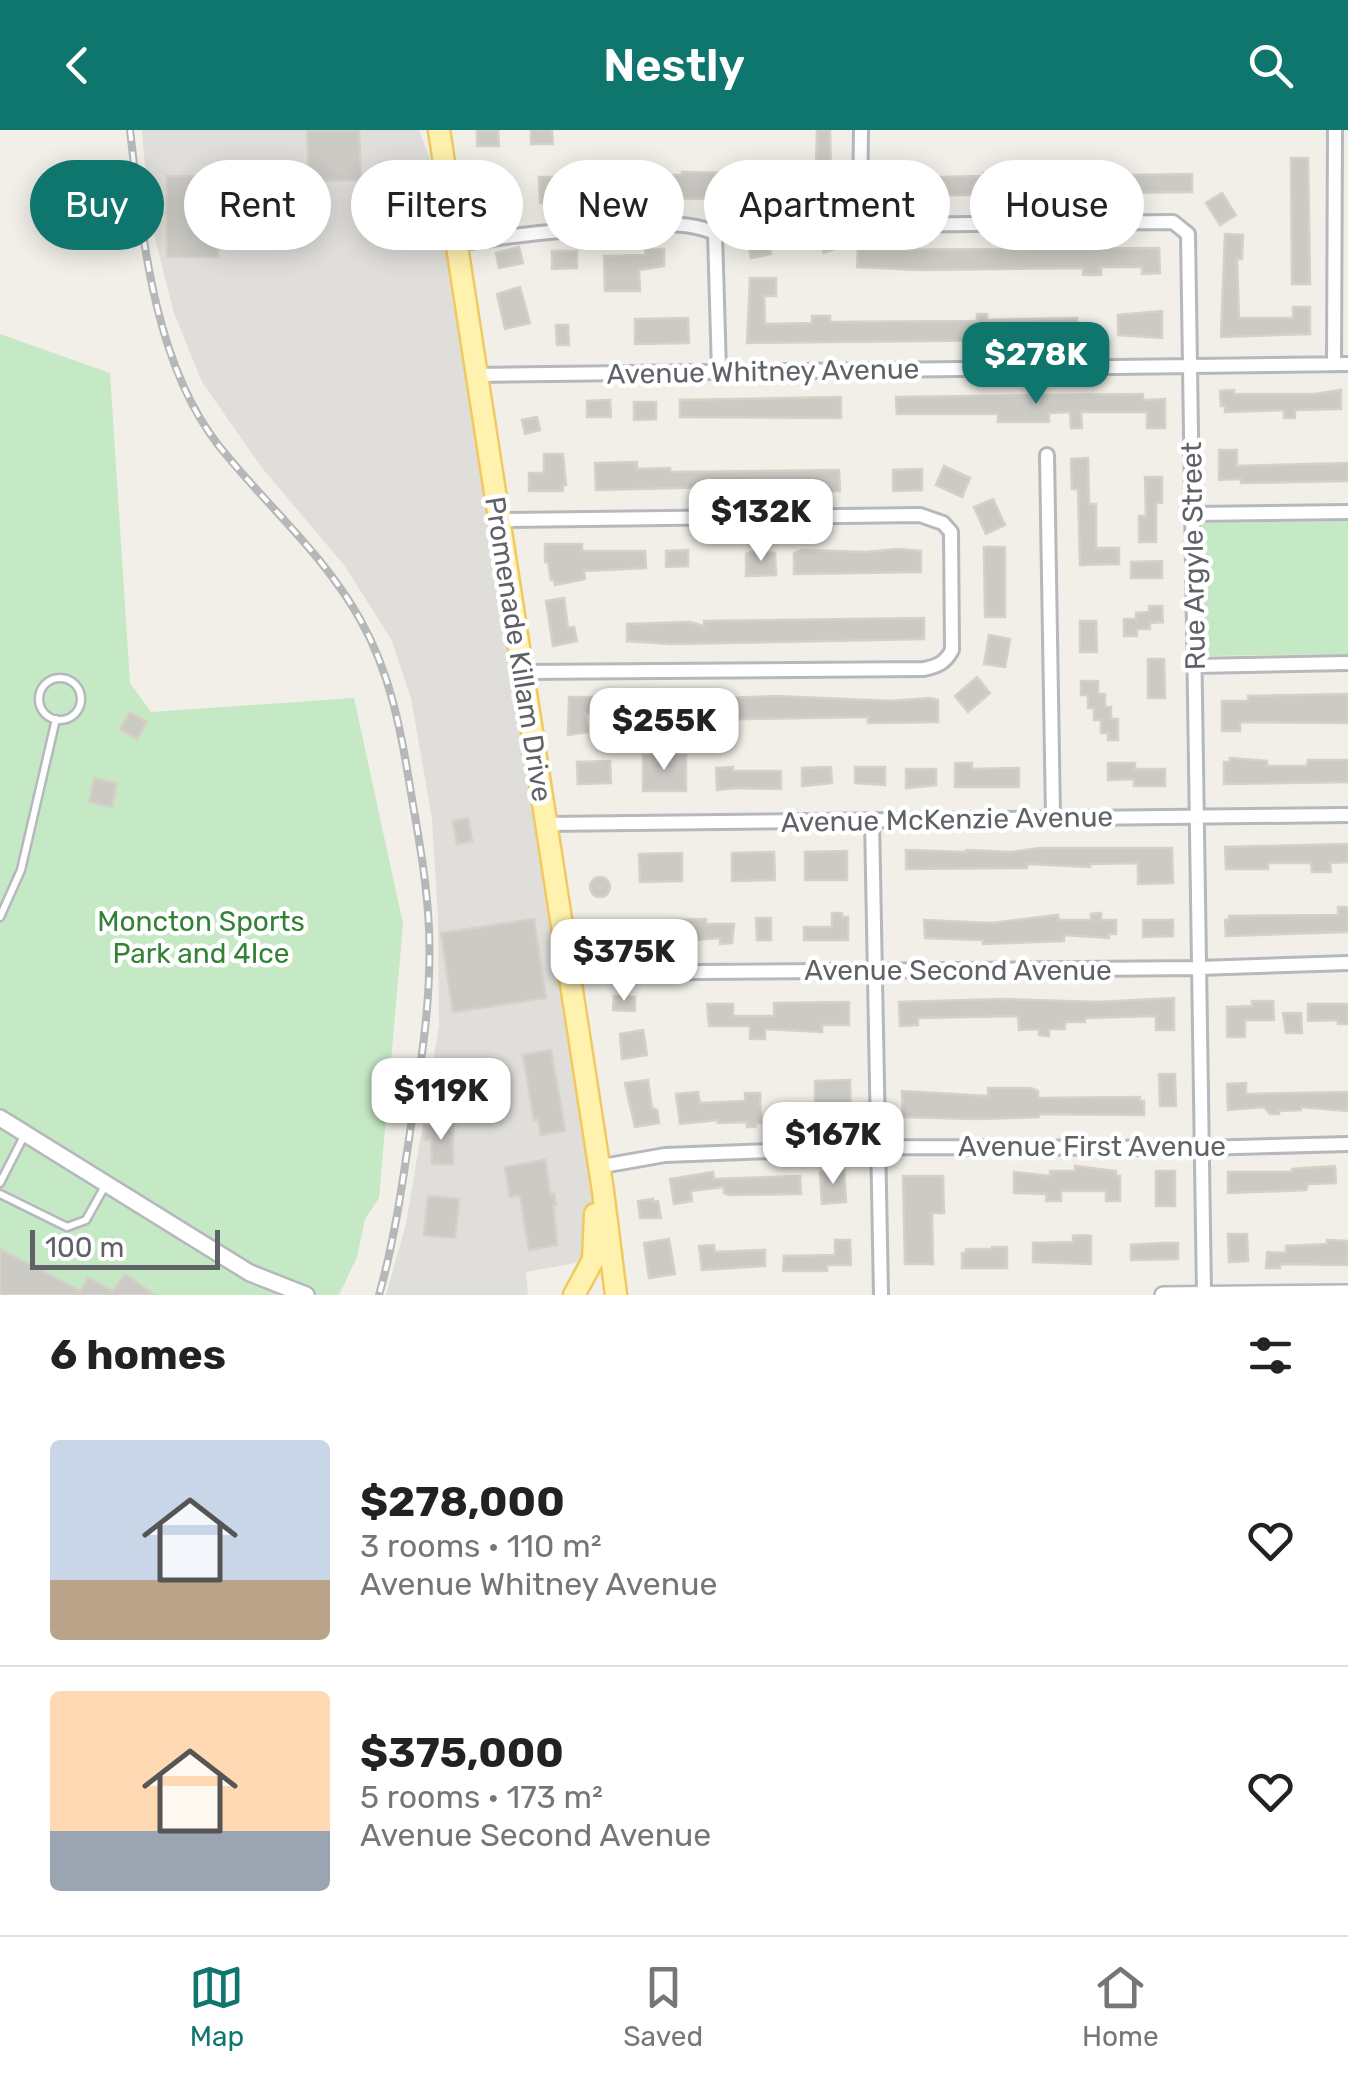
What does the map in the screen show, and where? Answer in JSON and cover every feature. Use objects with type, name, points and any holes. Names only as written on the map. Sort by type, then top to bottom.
[{"type":"main road","name":"Promenade Killam Drive","points":[[439,130],[444,160]]},
{"type":"main road","name":"Promenade Killam Drive","points":[[458,250],[616,1295]]},
{"type":"main road","name":"Promenade Killam Drive","points":[[574,1295],[593,1260],[598,1168]]},
{"type":"street","name":"Rue Argyle Street","points":[[861,130],[860,208],[868,222],[883,225],[1173,222],[1188,234],[1204,1295]]},
{"type":"street","points":[[1335,130],[1341,216],[1341,364]]},
{"type":"street","points":[[523,233],[668,224],[715,232],[719,372]]},
{"type":"street","name":"Avenue Whitney Avenue","points":[[477,375],[1341,364]]},
{"type":"street","points":[[1047,455],[1053,817]]},
{"type":"street","points":[[1192,514],[1348,512]]},
{"type":"street","points":[[499,520],[920,515],[943,523],[952,532],[952,650],[946,661],[936,666],[522,672]]},
{"type":"street","points":[[1195,666],[1348,663]]},
{"type":"street","name":"Avenue McKenzie Avenue","points":[[546,824],[1348,815]]},
{"type":"street","points":[[872,820],[881,1295]]},
{"type":"street","name":"Avenue Second Avenue","points":[[569,973],[1199,968],[1348,963]]},
{"type":"street","points":[[0,1118],[250,1272],[306,1295]]},
{"type":"street","name":"Avenue First Avenue","points":[[598,1168],[665,1156],[880,1147],[1201,1148],[1348,1144]]},
{"type":"street","points":[[1163,1295],[1348,1293]]},
{"type":"lane","points":[[66,678],[77,686],[80,700],[72,715],[56,719],[43,710],[40,693],[52,679],[66,678]]},
{"type":"lane","points":[[0,916],[21,870],[56,719]]},
{"type":"lane","points":[[0,1183],[25,1134]]},
{"type":"lane","points":[[0,1194],[67,1226],[86,1220],[107,1184]]},
{"type":"shaded area","points":[[142,130],[419,130],[430,160],[351,160],[351,250],[460,250],[614,1256],[526,1272],[528,1295],[386,1295],[406,1224],[439,1026],[432,819],[411,698],[391,639],[344,565],[262,468],[202,382],[174,313],[158,250],[164,250],[164,160],[144,160]]},
{"type":"green space","name":"Moncton Sports Park and 4Ice","points":[[0,334],[110,373],[130,683],[151,712],[354,698],[403,924],[379,1198],[365,1219],[357,1257],[339,1295],[0,1295]]},
{"type":"green space","points":[[1348,521],[1348,654],[1204,656],[1202,523]]},
{"type":"building","points":[[307,130],[359,130],[360,160],[351,160],[351,180],[331,181],[331,160],[308,160]]},
{"type":"building","points":[[477,130],[498,130],[499,146],[477,146]]},
{"type":"building","points":[[531,130],[552,130],[553,144],[531,144]]},
{"type":"building","points":[[817,130],[830,130],[831,160],[816,160]]},
{"type":"building","points":[[1291,158],[1308,158],[1310,284],[1292,284]]},
{"type":"building","points":[[684,172],[704,172],[704,199],[684,198]]},
{"type":"building","points":[[1192,174],[1192,192],[1144,193],[1144,175]]},
{"type":"building","points":[[167,176],[184,176],[184,250],[218,250],[218,257],[167,257]]},
{"type":"building","points":[[970,176],[970,195],[950,195],[950,177]]},
{"type":"building","points":[[539,177],[543,177],[543,203],[540,203]]},
{"type":"building","points":[[1222,193],[1236,215],[1220,225],[1206,203]]},
{"type":"building","points":[[1225,234],[1243,235],[1242,259],[1237,259],[1239,318],[1293,318],[1293,307],[1310,307],[1310,334],[1221,337]]},
{"type":"building","points":[[1159,248],[1160,273],[1142,274],[1142,267],[1101,267],[1101,275],[1083,275],[1083,268],[857,267],[858,250]]},
{"type":"building","points":[[520,250],[523,263],[499,268],[496,253]]},
{"type":"building","points":[[645,250],[664,250],[664,266],[639,270],[640,291],[605,291],[604,256],[646,255]]},
{"type":"building","points":[[749,250],[770,250],[771,254],[751,258]]},
{"type":"building","points":[[552,251],[577,251],[577,268],[552,269]]},
{"type":"building","points":[[750,278],[776,278],[776,296],[764,296],[765,324],[812,323],[812,316],[830,316],[830,322],[977,321],[977,314],[987,314],[987,320],[1077,318],[1077,335],[1022,340],[747,343]]},
{"type":"building","points":[[520,287],[530,323],[505,329],[497,294]]},
{"type":"building","points":[[1162,311],[1162,338],[1118,335],[1118,315]]},
{"type":"building","points":[[688,318],[689,343],[635,344],[635,319]]},
{"type":"building","points":[[556,325],[568,325],[569,345],[557,345]]},
{"type":"building","points":[[1234,390],[1234,394],[1315,394],[1341,390],[1341,409],[1295,410],[1295,418],[1284,418],[1284,410],[1225,412],[1220,391]]},
{"type":"building","points":[[1143,394],[1143,400],[1165,399],[1165,428],[1147,428],[1147,412],[1081,412],[1082,428],[1071,428],[1070,412],[1049,413],[1049,422],[998,422],[998,414],[897,414],[896,397]]},
{"type":"building","points":[[841,397],[841,418],[680,417],[680,400]]},
{"type":"building","points":[[610,400],[611,417],[587,417],[587,401]]},
{"type":"building","points":[[634,402],[656,402],[656,419],[634,420]]},
{"type":"building","points":[[537,417],[540,430],[525,434],[522,420]]},
{"type":"building","points":[[1219,450],[1237,450],[1237,466],[1348,463],[1348,481],[1219,480]]},
{"type":"building","points":[[544,454],[563,454],[563,491],[529,491],[529,473],[544,473]]},
{"type":"building","points":[[1088,458],[1089,504],[1096,504],[1096,548],[1119,548],[1119,564],[1080,565],[1078,489],[1072,489],[1071,459]]},
{"type":"building","points":[[637,462],[637,469],[670,468],[670,472],[839,470],[840,491],[719,493],[719,487],[596,490],[595,463]]},
{"type":"building","points":[[944,466],[970,478],[962,497],[936,485]]},
{"type":"building","points":[[922,469],[922,490],[893,491],[893,470]]},
{"type":"building","points":[[1145,477],[1162,477],[1162,503],[1156,503],[1156,542],[1139,542],[1139,516],[1146,516]]},
{"type":"building","points":[[993,499],[1005,525],[986,534],[974,507]]},
{"type":"building","points":[[545,544],[582,544],[582,551],[645,551],[646,568],[584,571],[585,579],[555,585],[545,562]]},
{"type":"building","points":[[984,547],[1005,547],[1005,617],[985,617]]},
{"type":"building","points":[[688,550],[688,566],[666,567],[666,551]]},
{"type":"building","points":[[802,550],[921,551],[921,572],[794,574],[794,553]]},
{"type":"building","points":[[775,553],[776,575],[746,576],[746,554]]},
{"type":"building","points":[[1162,561],[1162,578],[1131,578],[1131,562]]},
{"type":"building","points":[[564,598],[568,628],[574,627],[577,641],[553,646],[546,601]]},
{"type":"building","points":[[1149,606],[1162,606],[1163,622],[1150,623],[1150,629],[1137,629],[1137,636],[1124,636],[1124,619],[1136,619],[1136,613],[1149,612]]},
{"type":"building","points":[[924,618],[924,639],[671,644],[627,641],[627,624],[690,622],[704,626],[704,621]]},
{"type":"building","points":[[1080,621],[1096,621],[1097,652],[1080,652]]},
{"type":"building","points":[[989,635],[1010,639],[1005,667],[984,664]]},
{"type":"building","points":[[1148,659],[1164,659],[1165,698],[1148,698]]},
{"type":"building","points":[[977,677],[990,693],[968,712],[955,696]]},
{"type":"building","points":[[1081,681],[1098,681],[1098,694],[1105,694],[1105,707],[1111,707],[1111,719],[1118,719],[1118,740],[1108,740],[1108,733],[1101,733],[1101,720],[1094,720],[1094,708],[1088,708],[1088,695],[1081,695]]},
{"type":"building","points":[[1348,694],[1348,723],[1240,722],[1240,731],[1222,731],[1222,701],[1248,701],[1248,696]]},
{"type":"building","points":[[776,696],[890,701],[930,698],[938,700],[938,722],[868,723],[868,717],[676,723],[615,719],[615,702]]},
{"type":"building","points":[[569,697],[595,697],[595,713],[585,713],[588,732],[568,735]]},
{"type":"building","points":[[130,712],[147,722],[137,739],[120,729]]},
{"type":"building","points":[[643,755],[686,755],[686,791],[643,791]]},
{"type":"building","points":[[1230,758],[1267,761],[1267,766],[1348,760],[1348,782],[1224,784],[1224,762],[1230,762]]},
{"type":"building","points":[[610,761],[611,783],[578,784],[577,762]]},
{"type":"building","points":[[955,763],[972,763],[972,769],[1019,768],[1019,787],[955,787]]},
{"type":"building","points":[[1108,763],[1135,763],[1135,769],[1165,769],[1165,786],[1134,786],[1134,779],[1108,780]]},
{"type":"building","points":[[733,767],[733,771],[781,771],[781,789],[717,790],[716,768]]},
{"type":"building","points":[[831,767],[832,783],[802,786],[802,768]]},
{"type":"building","points":[[855,767],[885,767],[885,785],[855,783]]},
{"type":"building","points":[[906,769],[936,769],[936,785],[906,788]]},
{"type":"building","points":[[94,778],[117,783],[112,807],[89,802]]},
{"type":"building","points":[[468,818],[472,841],[457,844],[453,821]]},
{"type":"building","points":[[1348,844],[1348,862],[1330,863],[1331,872],[1312,872],[1311,863],[1268,863],[1268,869],[1226,869],[1225,847]]},
{"type":"building","points":[[1040,848],[1172,848],[1173,883],[1138,884],[1138,863],[906,869],[906,850],[1011,852]]},
{"type":"building","points":[[847,851],[847,880],[805,880],[805,852]]},
{"type":"building","points":[[774,852],[775,880],[732,881],[732,853]]},
{"type":"building","points":[[682,853],[682,881],[640,882],[639,854]]},
{"type":"building","points":[[600,877],[610,887],[600,897],[590,887]]},
{"type":"building","points":[[1338,907],[1348,907],[1348,932],[1226,936],[1225,920],[1229,916],[1338,915]]},
{"type":"building","points":[[832,913],[848,917],[848,940],[804,940],[804,927],[832,927]]},
{"type":"building","points":[[1101,913],[1101,920],[1116,920],[1116,934],[1109,934],[1109,938],[1064,935],[1064,941],[983,944],[983,940],[925,938],[924,920],[992,923],[1058,915],[1059,920],[1091,920],[1091,914]]},
{"type":"building","points":[[756,918],[771,918],[771,940],[757,940]]},
{"type":"building","points":[[534,919],[546,998],[453,1012],[441,933]]},
{"type":"building","points":[[706,919],[706,924],[734,924],[732,943],[720,944],[720,938],[654,943],[654,938],[644,939],[643,921]]},
{"type":"building","points":[[1143,920],[1173,920],[1173,936],[1143,937]]},
{"type":"building","points":[[622,929],[624,945],[600,948],[599,935]]},
{"type":"building","points":[[614,996],[635,997],[635,1011],[613,1010]]},
{"type":"building","points":[[1174,998],[1174,1030],[1156,1030],[1156,1016],[1085,1018],[1085,1022],[1065,1022],[1065,1029],[1049,1029],[1049,1036],[1039,1035],[1039,1029],[1019,1030],[1018,1016],[918,1018],[918,1025],[900,1026],[899,1002]]},
{"type":"building","points":[[1252,1001],[1273,1001],[1274,1020],[1245,1020],[1245,1037],[1227,1037],[1227,1007],[1252,1006]]},
{"type":"building","points":[[849,1002],[849,1025],[822,1025],[822,1032],[765,1029],[765,1039],[750,1039],[750,1026],[709,1026],[707,1004],[733,1004],[733,1016],[774,1016],[774,1003]]},
{"type":"building","points":[[1308,1004],[1348,1004],[1348,1024],[1338,1024],[1338,1020],[1308,1021]]},
{"type":"building","points":[[1283,1013],[1301,1013],[1302,1033],[1286,1033]]},
{"type":"building","points":[[643,1030],[647,1055],[622,1059],[620,1034]]},
{"type":"building","points":[[551,1050],[565,1131],[541,1135],[538,1119],[534,1120],[523,1055]]},
{"type":"building","points":[[1159,1074],[1175,1074],[1176,1106],[1160,1106]]},
{"type":"building","points":[[648,1080],[652,1108],[657,1110],[659,1123],[635,1127],[625,1083]]},
{"type":"building","points":[[850,1080],[851,1120],[815,1120],[815,1081]]},
{"type":"building","points":[[1246,1083],[1246,1094],[1348,1092],[1348,1111],[1301,1107],[1270,1114],[1264,1107],[1228,1110],[1227,1084]]},
{"type":"building","points":[[988,1088],[1031,1088],[1038,1091],[1038,1098],[1140,1097],[1144,1101],[1144,1115],[903,1117],[902,1091],[988,1096]]},
{"type":"building","points":[[698,1092],[700,1103],[745,1101],[745,1093],[760,1093],[761,1123],[756,1123],[756,1127],[747,1127],[747,1122],[718,1120],[680,1124],[676,1094]]},
{"type":"building","points":[[453,1125],[453,1164],[432,1164],[431,1140],[424,1140],[424,1126]]},
{"type":"building","points":[[545,1160],[550,1195],[554,1194],[556,1205],[553,1206],[557,1245],[529,1250],[520,1195],[510,1197],[505,1167]]},
{"type":"building","points":[[1075,1166],[1116,1171],[1116,1176],[1120,1176],[1120,1201],[1106,1201],[1106,1191],[1061,1191],[1061,1201],[1046,1201],[1047,1194],[1014,1193],[1014,1172],[1050,1176],[1050,1171],[1075,1171]]},
{"type":"building","points":[[1335,1166],[1336,1183],[1308,1184],[1306,1190],[1228,1193],[1228,1172],[1292,1172]]},
{"type":"building","points":[[844,1170],[846,1202],[822,1204],[820,1172]]},
{"type":"building","points":[[1156,1171],[1175,1171],[1175,1206],[1156,1206]]},
{"type":"building","points":[[713,1172],[714,1179],[800,1176],[801,1194],[729,1195],[724,1193],[724,1187],[691,1191],[692,1201],[674,1204],[670,1179]]},
{"type":"building","points":[[903,1176],[943,1176],[944,1213],[932,1213],[933,1264],[905,1264]]},
{"type":"building","points":[[428,1196],[459,1199],[455,1238],[424,1235]]},
{"type":"building","points":[[638,1201],[658,1201],[661,1218],[640,1218]]},
{"type":"building","points":[[1228,1234],[1247,1234],[1248,1261],[1229,1262]]},
{"type":"building","points":[[1073,1236],[1091,1236],[1091,1264],[1033,1262],[1033,1243],[1073,1242]]},
{"type":"building","points":[[669,1239],[675,1274],[649,1278],[644,1243]]},
{"type":"building","points":[[835,1240],[850,1240],[851,1265],[827,1265],[827,1271],[783,1271],[784,1256],[835,1255]]},
{"type":"building","points":[[1327,1240],[1348,1241],[1347,1265],[1280,1264],[1280,1268],[1266,1268],[1267,1252],[1286,1253],[1286,1246],[1327,1244]]},
{"type":"building","points":[[1178,1243],[1178,1259],[1131,1260],[1131,1245]]},
{"type":"building","points":[[714,1245],[715,1252],[765,1250],[765,1266],[702,1270],[699,1246]]},
{"type":"building","points":[[1007,1247],[1007,1268],[962,1268],[962,1253],[966,1249]]},
{"type":"building","points":[[0,1249],[81,1291],[88,1277],[113,1291],[125,1274],[155,1295],[0,1295]]},
{"type":"railway","points":[[130,130],[154,295],[179,376],[219,446],[346,597],[380,661],[398,723],[424,875],[429,980],[404,1173],[379,1295]]}]
